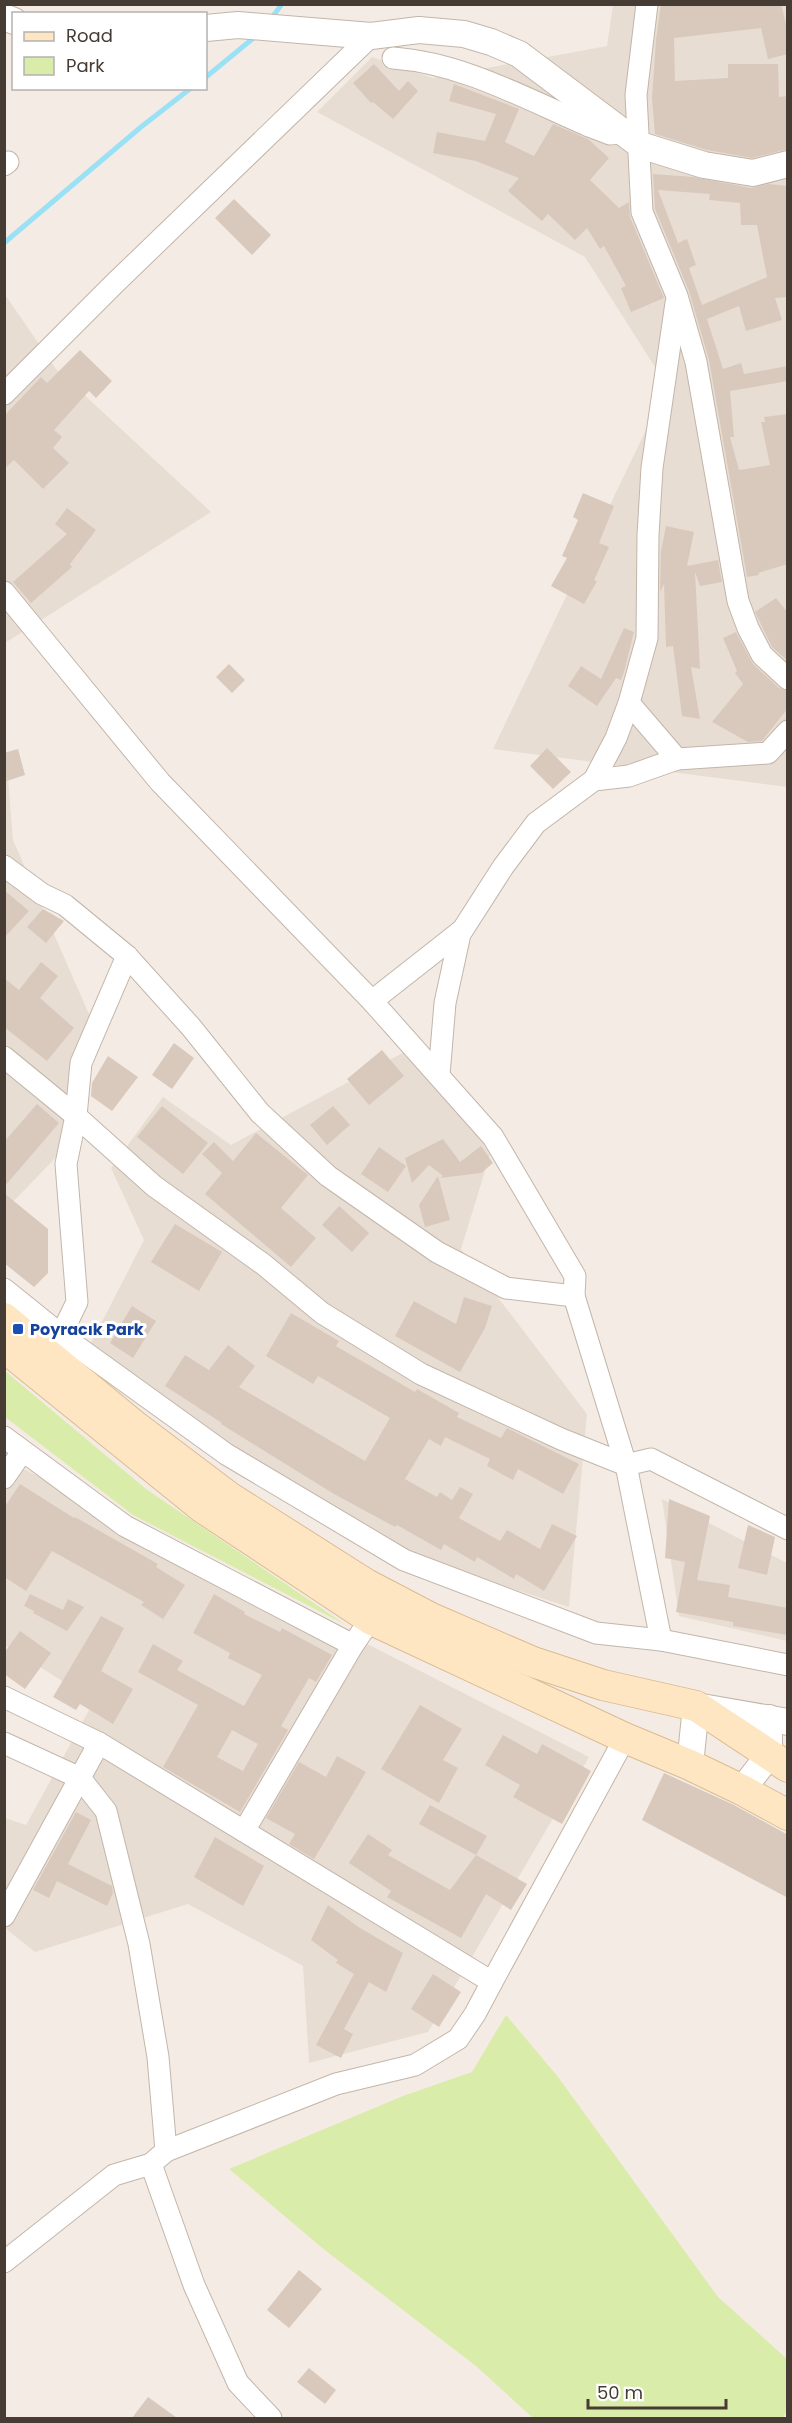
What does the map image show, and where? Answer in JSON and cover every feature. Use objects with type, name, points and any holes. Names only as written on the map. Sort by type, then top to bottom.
[{"type":"main road","points":[[4,1318],[135,1426],[229,1497],[300,1544],[385,1593],[431,1618],[533,1662],[603,1685],[696,1706],[778,1761]]},
{"type":"main road","points":[[4,1347],[47,1353],[203,1508],[372,1620],[625,1738],[690,1765],[788,1815]]},
{"type":"street","points":[[646,4],[632,139],[642,212],[677,296],[696,362],[738,601],[748,628],[762,655],[788,678]]},
{"type":"street","points":[[207,28],[238,25],[371,36],[419,30],[464,34],[519,54],[632,139]]},
{"type":"street","points":[[4,394],[371,36]]},
{"type":"street","points":[[393,58],[423,60],[460,71],[589,126],[704,165],[753,173],[788,164]]},
{"type":"street","points":[[372,1001],[461,931],[503,867],[536,823],[594,780],[616,738],[629,703],[647,638],[648,535],[652,468],[677,296]]},
{"type":"street","points":[[4,592],[160,782],[372,1001],[439,1075],[498,1146],[575,1276],[574,1296],[626,1465],[661,1640]]},
{"type":"street","points":[[629,703],[677,759]]},
{"type":"street","points":[[594,780],[628,776],[677,759],[768,753],[788,731]]},
{"type":"street","points":[[4,866],[42,894],[65,905],[127,956],[191,1027],[261,1113],[328,1176],[437,1252],[506,1288],[574,1296]]},
{"type":"street","points":[[439,1075],[445,1003],[461,931]]},
{"type":"street","points":[[47,1353],[77,1302],[66,1164],[76,1116],[81,1063],[127,956]]},
{"type":"street","points":[[4,1056],[76,1116],[154,1186],[263,1264],[322,1313],[421,1374],[561,1439],[626,1465],[651,1459],[788,1529]]},
{"type":"street","points":[[4,1289],[47,1353],[226,1454],[404,1560],[596,1633],[661,1640],[788,1665]]},
{"type":"street","points":[[4,1437],[125,1526],[353,1646]]},
{"type":"street","points":[[4,1478],[22,1452]]},
{"type":"street","points":[[244,1831],[353,1646],[372,1620],[385,1593]]},
{"type":"street","points":[[4,1697],[99,1743],[492,1982]]},
{"type":"street","points":[[690,1765],[696,1706],[778,1720],[778,1761],[742,1790]]},
{"type":"street","points":[[4,2262],[114,2175],[336,2084],[415,2066],[458,2039],[475,2014],[625,1738]]},
{"type":"street","points":[[4,1743],[80,1778],[106,1811],[139,1944],[158,2057],[159,2158],[194,2285],[238,2383],[271,2418]]},
{"type":"street","points":[[4,1916],[99,1743]]},
{"type":"shaded area","points":[[613,5],[787,5],[787,787],[493,749],[667,386],[585,257],[317,112],[372,57],[433,78],[607,46]]},
{"type":"shaded area","points":[[4,293],[56,369],[211,512],[5,643]]},
{"type":"shaded area","points":[[4,727],[13,840],[95,1028],[64,1149],[5,1210]]},
{"type":"shaded area","points":[[423,1042],[490,1155],[461,1249],[587,1414],[569,1607],[359,1539],[89,1347],[144,1240],[111,1168],[163,1097],[231,1145]]},
{"type":"shaded area","points":[[4,1459],[589,1757],[428,2032],[309,2063],[303,1966],[188,1904],[35,1952],[5,1928],[5,1818],[26,1825],[94,1701],[5,1645]]},
{"type":"shaded area","points":[[662,1499],[787,1563],[787,1641],[679,1616]]},
{"type":"green space","points":[[5,1371],[146,1489],[346,1625],[133,1515],[5,1417]]},
{"type":"green space","points":[[506,2015],[558,2077],[718,2297],[787,2359],[787,2410],[783,2418],[533,2418],[476,2366],[326,2251],[229,2169],[403,2096],[472,2072]]},
{"type":"building","points":[[661,4],[781,4],[788,32],[788,54],[768,59],[761,28],[674,38],[675,81],[728,78],[728,64],[778,64],[779,97],[788,96],[788,149],[752,158],[707,150],[655,134],[652,98]]},
{"type":"building","points":[[374,64],[399,91],[408,81],[418,91],[393,119],[373,102],[371,103],[353,83]]},
{"type":"building","points":[[454,84],[519,109],[505,142],[534,156],[553,124],[588,139],[609,158],[590,180],[619,208],[629,202],[630,217],[664,298],[631,312],[621,288],[626,286],[604,246],[600,249],[587,228],[575,240],[548,214],[542,221],[508,191],[519,178],[476,161],[433,153],[437,132],[485,141],[496,114],[449,101]]},
{"type":"building","points":[[653,174],[694,177],[751,188],[769,184],[788,186],[788,297],[775,298],[782,320],[746,331],[739,306],[707,319],[723,369],[741,363],[744,374],[788,366],[788,381],[730,391],[734,437],[730,437],[739,470],[770,465],[761,422],[765,422],[764,417],[788,414],[788,564],[758,573],[759,575],[747,577],[709,360],[689,291],[655,209]],"holes":[[[658,190],[710,194],[709,200],[740,203],[741,225],[757,225],[767,277],[702,305],[689,268],[696,265],[687,239],[678,243]]]},
{"type":"building","points":[[234,199],[271,235],[252,255],[215,218]]},
{"type":"building","points":[[80,350],[112,381],[96,398],[89,391],[54,430],[62,437],[53,448],[69,463],[43,489],[14,460],[4,469],[4,416],[41,377],[47,383]]},
{"type":"building","points":[[583,493],[614,506],[599,543],[609,547],[594,580],[597,581],[584,604],[551,586],[567,558],[562,556],[578,520],[573,517]]},
{"type":"building","points":[[67,508],[96,530],[70,564],[72,567],[31,603],[13,582],[67,534],[55,524]]},
{"type":"building","points":[[666,526],[694,532],[687,566],[718,560],[722,582],[700,586],[695,572],[700,669],[691,667],[700,719],[682,716],[673,646],[666,647],[664,584],[660,592],[661,551]]},
{"type":"building","points":[[776,598],[788,613],[788,661],[772,647],[755,612]]},
{"type":"building","points":[[624,628],[634,632],[624,672],[621,680],[616,678],[597,706],[568,686],[581,666],[601,679]]},
{"type":"building","points":[[736,632],[753,664],[779,688],[788,691],[788,708],[762,741],[748,742],[712,722],[743,684],[735,673],[737,671],[723,638]]},
{"type":"building","points":[[229,664],[245,680],[232,693],[216,677]]},
{"type":"building","points":[[547,748],[571,772],[553,789],[530,766]]},
{"type":"building","points":[[18,749],[25,775],[4,782],[4,753]]},
{"type":"building","points":[[4,890],[29,911],[4,938]]},
{"type":"building","points":[[43,909],[64,921],[46,943],[27,927]]},
{"type":"building","points":[[41,962],[58,976],[40,998],[74,1028],[47,1061],[4,1027],[4,978],[19,990]]},
{"type":"building","points":[[174,1043],[194,1058],[172,1089],[152,1075]]},
{"type":"building","points":[[382,1050],[404,1076],[369,1105],[347,1079]]},
{"type":"building","points":[[108,1056],[138,1077],[112,1111],[91,1096],[92,1083]]},
{"type":"building","points":[[37,1104],[59,1123],[4,1187],[4,1142]]},
{"type":"building","points":[[162,1106],[208,1143],[183,1174],[137,1137]]},
{"type":"building","points":[[333,1106],[350,1125],[327,1145],[310,1125]]},
{"type":"building","points":[[256,1133],[308,1175],[281,1208],[316,1238],[291,1267],[205,1194],[222,1173],[202,1154],[214,1142],[233,1161]]},
{"type":"building","points":[[443,1139],[460,1162],[481,1146],[493,1163],[481,1173],[440,1178],[443,1176],[429,1165],[412,1183],[405,1158]]},
{"type":"building","points":[[379,1147],[406,1166],[388,1192],[361,1174]]},
{"type":"building","points":[[438,1176],[450,1220],[425,1227],[419,1205]]},
{"type":"building","points":[[4,1193],[48,1229],[48,1273],[34,1287],[4,1263]]},
{"type":"building","points":[[339,1206],[369,1233],[352,1252],[322,1225]]},
{"type":"building","points":[[175,1224],[222,1252],[199,1291],[151,1262]]},
{"type":"building","points":[[464,1297],[492,1306],[485,1328],[460,1372],[395,1336],[414,1301],[456,1324]]},
{"type":"building","points":[[132,1306],[156,1321],[133,1358],[110,1343]]},
{"type":"building","points":[[291,1313],[339,1341],[336,1346],[415,1392],[417,1389],[459,1413],[457,1417],[501,1438],[507,1428],[579,1464],[563,1494],[518,1469],[513,1480],[487,1466],[490,1459],[445,1437],[441,1446],[429,1439],[405,1479],[437,1497],[440,1492],[452,1500],[460,1487],[473,1494],[459,1518],[500,1541],[507,1530],[540,1549],[552,1524],[577,1536],[544,1591],[516,1574],[514,1579],[477,1557],[475,1562],[444,1544],[441,1550],[397,1525],[395,1527],[334,1494],[221,1424],[165,1386],[185,1355],[209,1370],[228,1345],[255,1366],[239,1387],[365,1461],[390,1418],[318,1376],[313,1384],[266,1356]]},
{"type":"building","points":[[20,1484],[74,1518],[158,1564],[156,1567],[185,1585],[163,1619],[141,1605],[144,1602],[52,1551],[26,1591],[4,1577],[4,1508]]},
{"type":"building","points":[[669,1499],[710,1516],[697,1580],[730,1585],[728,1597],[788,1608],[788,1635],[733,1626],[733,1622],[676,1612],[685,1562],[665,1558]]},
{"type":"building","points":[[748,1525],[775,1537],[767,1575],[738,1568]]},
{"type":"building","points":[[30,1594],[63,1610],[68,1599],[84,1607],[67,1631],[24,1606]]},
{"type":"building","points":[[214,1594],[245,1612],[244,1614],[280,1632],[282,1628],[332,1655],[316,1682],[309,1678],[281,1726],[288,1730],[240,1812],[163,1767],[198,1705],[138,1672],[153,1644],[183,1661],[177,1670],[244,1706],[262,1675],[228,1658],[230,1653],[193,1633]],"holes":[[[232,1730],[258,1744],[243,1771],[217,1757]]]},
{"type":"building","points":[[101,1616],[124,1628],[101,1671],[133,1689],[113,1724],[80,1704],[76,1710],[53,1697]]},
{"type":"building","points":[[20,1631],[51,1653],[25,1689],[4,1674],[4,1653]]},
{"type":"building","points":[[420,1705],[462,1729],[443,1760],[458,1768],[439,1803],[381,1769]]},
{"type":"building","points":[[503,1735],[537,1754],[542,1744],[591,1771],[562,1824],[513,1797],[520,1785],[485,1765]]},
{"type":"building","points":[[337,1756],[366,1772],[314,1859],[289,1844],[295,1834],[266,1818],[299,1762],[326,1777]]},
{"type":"building","points":[[664,1773],[734,1805],[788,1835],[788,1898],[642,1820]]},
{"type":"building","points":[[430,1805],[487,1836],[476,1855],[419,1824]]},
{"type":"building","points":[[76,1812],[91,1820],[68,1864],[112,1886],[113,1893],[107,1906],[57,1881],[49,1898],[33,1890]]},
{"type":"building","points":[[368,1834],[392,1850],[388,1855],[450,1890],[476,1855],[527,1884],[511,1910],[486,1894],[461,1938],[387,1897],[391,1891],[349,1863]]},
{"type":"building","points":[[215,1837],[264,1866],[243,1906],[194,1877]]},
{"type":"building","points":[[328,1905],[360,1928],[403,1953],[386,1992],[369,1982],[344,2029],[353,2034],[341,2058],[316,2045],[354,1974],[336,1963],[338,1960],[311,1940]]},
{"type":"building","points":[[433,1974],[461,1992],[439,2027],[411,2009]]},
{"type":"building","points":[[299,2270],[322,2289],[289,2328],[267,2310]]},
{"type":"building","points":[[309,2368],[336,2390],[325,2404],[297,2382]]},
{"type":"building","points":[[148,2397],[177,2418],[132,2418]]},
{"type":"waterway","points":[[270,20],[282,4]]},
{"type":"waterway","points":[[207,76],[256,36]]},
{"type":"waterway","points":[[4,243],[141,127],[188,90]]},
{"type":"place","name":"Poyracık Park","points":[[18,1329]]}]
